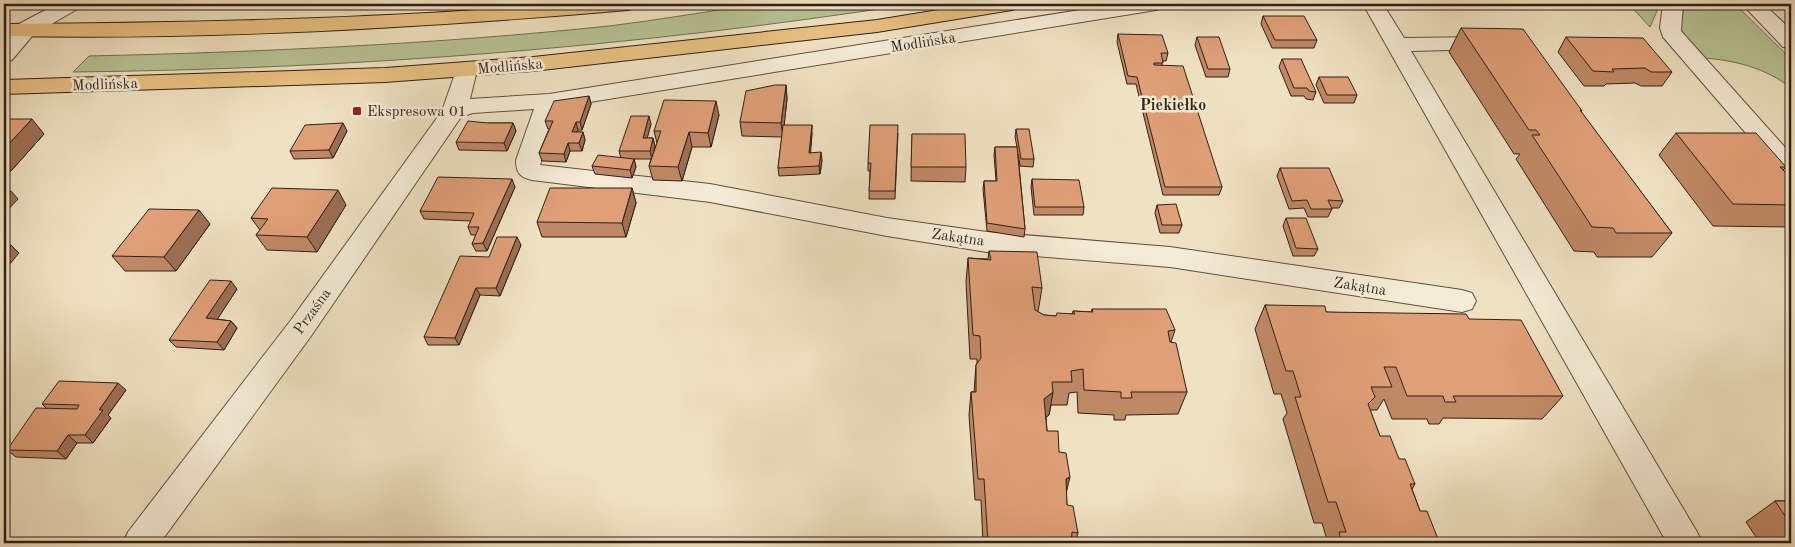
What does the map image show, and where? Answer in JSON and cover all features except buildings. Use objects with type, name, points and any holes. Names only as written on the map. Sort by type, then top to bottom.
[{"type":"main road","points":[[14,30],[306,26],[448,19],[628,4]]},
{"type":"main road","name":"Modlińska","points":[[4,87],[375,75],[466,70],[650,53],[857,29],[1012,4]]},
{"type":"street","points":[[4,55],[14,30],[24,18],[29,4]]},
{"type":"street","points":[[14,30],[72,4]]},
{"type":"street","name":"Modlińska","points":[[453,112],[471,106],[549,101],[1156,4]]},
{"type":"street","points":[[1373,4],[1685,543]]},
{"type":"street","points":[[1673,4],[1668,22],[1671,32],[1791,169]]},
{"type":"street","points":[[1752,4],[1791,42]]},
{"type":"street","points":[[1398,45],[1488,42]]},
{"type":"street","name":"Przaśna","points":[[140,543],[301,328],[453,112],[458,104],[466,70]]},
{"type":"street","name":"Zakątna","points":[[549,101],[528,160],[528,169],[532,172],[710,193],[888,227],[987,242],[1170,257],[1462,301]]},
{"type":"green space","points":[[148,4],[295,4],[138,6]]},
{"type":"green space","points":[[759,4],[912,4],[703,32],[494,53],[284,66],[73,72],[89,56],[284,49],[479,38],[609,26]]},
{"type":"green space","points":[[1629,4],[1660,4],[1650,27]]},
{"type":"green space","points":[[1684,4],[1735,4],[1791,59],[1791,88],[1771,75],[1749,66],[1703,58],[1680,34]]},
{"type":"place","name":"Ekspresowa 01","points":[[357,111]]},
{"type":"district","name":"Piekiełko","points":[[1173,104]]}]
